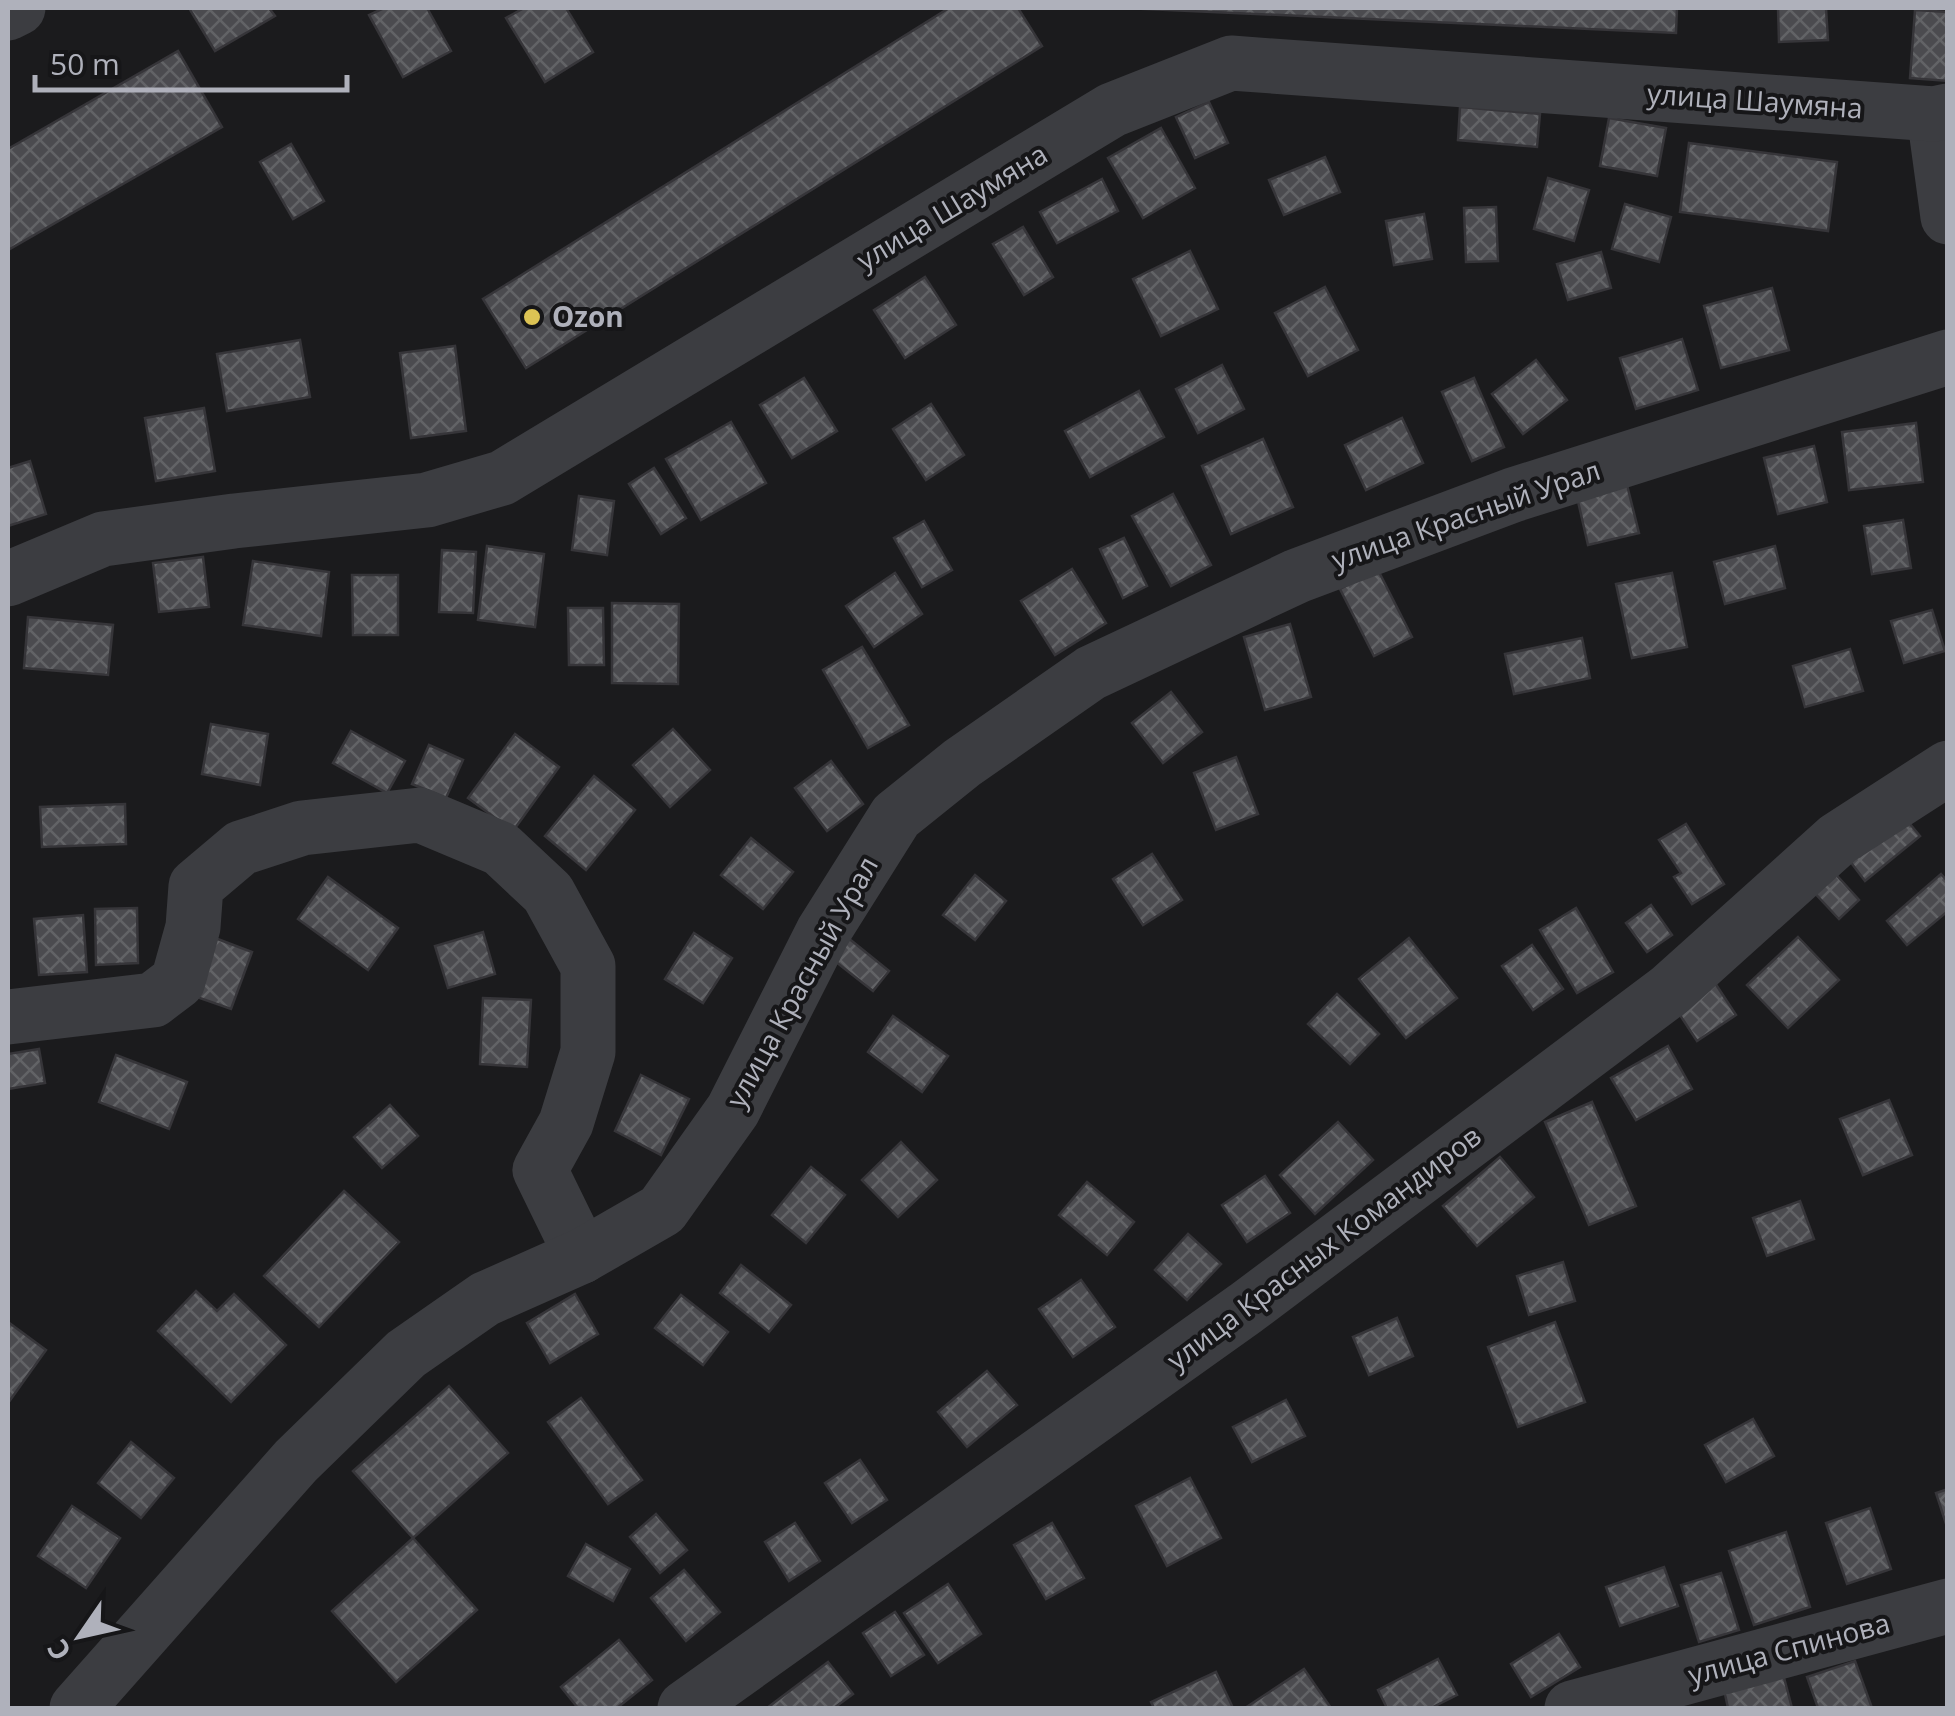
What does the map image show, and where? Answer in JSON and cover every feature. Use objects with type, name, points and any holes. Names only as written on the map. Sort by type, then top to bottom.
[{"type":"street","points":[[8,13],[18,8]]},
{"type":"street","name":"улица Шаумяна","points":[[8,580],[103,539],[234,520],[427,500],[502,478],[1112,110],[1231,64],[1941,112]]},
{"type":"street","points":[[1941,112],[1948,217]]},
{"type":"street","name":"улица Красный Урал","points":[[77,1708],[296,1461],[406,1354],[486,1298],[582,1256],[662,1210],[733,1110],[823,932],[896,816],[962,763],[1091,673],[1296,576],[1495,502],[1948,357]]},
{"type":"street","name":"улица Красных Командиров","points":[[685,1708],[1246,1308],[1670,990],[1838,839],[1948,768]]},
{"type":"street","points":[[8,1017],[154,1000],[178,981],[192,928],[196,886],[241,848],[302,828],[420,815],[452,828],[501,849],[548,893],[588,966],[588,1052],[566,1122],[540,1170],[582,1256]]},
{"type":"street","name":"улица Спинова","points":[[1572,1708],[1948,1606]]},
{"type":"building","points":[[189,8],[269,8],[275,16],[215,51]]},
{"type":"building","points":[[384,8],[427,8],[451,51],[403,77],[369,15]]},
{"type":"building","points":[[524,8],[566,8],[593,52],[545,82],[506,18]]},
{"type":"building","points":[[949,8],[1018,8],[1042,46],[526,368],[483,299]]},
{"type":"building","points":[[1124,8],[1677,8],[1676,33]]},
{"type":"building","points":[[1778,8],[1826,8],[1828,40],[1779,42]]},
{"type":"building","points":[[1915,10],[1948,12],[1948,81],[1910,78]]},
{"type":"building","points":[[178,51],[222,127],[8,250],[8,149]]},
{"type":"building","points":[[1209,102],[1228,143],[1195,158],[1176,117]]},
{"type":"building","points":[[1460,107],[1540,114],[1537,147],[1458,140]]},
{"type":"building","points":[[1609,118],[1666,128],[1657,176],[1600,166]]},
{"type":"building","points":[[1161,128],[1195,188],[1143,218],[1108,158]]},
{"type":"building","points":[[1689,143],[1837,162],[1828,231],[1680,212]]},
{"type":"building","points":[[291,144],[324,201],[293,219],[260,162]]},
{"type":"building","points":[[1325,157],[1340,192],[1284,215],[1269,180]]},
{"type":"building","points":[[1548,178],[1589,190],[1574,241],[1534,229]]},
{"type":"building","points":[[1102,179],[1118,211],[1057,243],[1040,212]]},
{"type":"building","points":[[1625,204],[1671,217],[1659,262],[1612,249]]},
{"type":"building","points":[[1496,207],[1498,261],[1466,262],[1464,208]]},
{"type":"building","points":[[1424,214],[1432,259],[1394,265],[1386,221]]},
{"type":"building","points":[[1023,227],[1053,277],[1024,295],[993,244]]},
{"type":"building","points":[[1190,251],[1218,309],[1161,336],[1133,279]]},
{"type":"building","points":[[1601,252],[1611,288],[1568,300],[1557,264]]},
{"type":"building","points":[[925,277],[956,325],[905,358],[874,310]]},
{"type":"building","points":[[1325,287],[1358,350],[1308,376],[1275,313]]},
{"type":"building","points":[[1772,288],[1789,350],[1721,368],[1704,306]]},
{"type":"building","points":[[1682,339],[1698,390],[1636,409],[1620,358]]},
{"type":"building","points":[[300,340],[310,397],[227,411],[217,354]]},
{"type":"building","points":[[455,346],[466,431],[411,438],[400,353]]},
{"type":"building","points":[[1536,360],[1567,400],[1523,434],[1492,394]]},
{"type":"building","points":[[1222,365],[1244,409],[1198,433],[1176,389]]},
{"type":"building","points":[[804,378],[837,431],[792,458],[760,405]]},
{"type":"building","points":[[1474,378],[1504,447],[1472,461],[1442,392]]},
{"type":"building","points":[[1139,391],[1164,437],[1090,477],[1065,431]]},
{"type":"building","points":[[931,404],[964,455],[926,480],[893,429]]},
{"type":"building","points":[[204,408],[215,471],[156,481],[145,418]]},
{"type":"building","points":[[1402,418],[1423,463],[1366,490],[1345,445]]},
{"type":"building","points":[[731,422],[766,483],[701,520],[666,459]]},
{"type":"building","points":[[1916,423],[1923,482],[1849,490],[1842,432]]},
{"type":"building","points":[[1263,439],[1293,507],[1231,534],[1202,466]]},
{"type":"building","points":[[1814,446],[1827,502],[1778,514],[1764,458]]},
{"type":"building","points":[[30,461],[46,514],[8,526],[8,468]]},
{"type":"building","points":[[654,468],[686,518],[661,534],[629,484]]},
{"type":"building","points":[[1627,485],[1639,533],[1588,545],[1577,497]]},
{"type":"building","points":[[1173,494],[1211,565],[1171,586],[1132,516]]},
{"type":"building","points":[[579,496],[614,501],[607,555],[572,550]]},
{"type":"building","points":[[1903,520],[1911,568],[1872,574],[1864,526]]},
{"type":"building","points":[[924,521],[952,570],[922,587],[894,538]]},
{"type":"building","points":[[1124,538],[1147,586],[1123,598],[1100,549]]},
{"type":"building","points":[[487,546],[544,554],[535,627],[478,620]]},
{"type":"building","points":[[1775,546],[1785,588],[1725,604],[1714,562]]},
{"type":"building","points":[[442,550],[476,552],[473,613],[439,612]]},
{"type":"building","points":[[203,557],[209,607],[159,612],[153,563]]},
{"type":"building","points":[[253,561],[329,572],[321,636],[243,625]]},
{"type":"building","points":[[1072,569],[1106,623],[1055,655],[1021,601]]},
{"type":"building","points":[[1378,570],[1412,637],[1374,656],[1340,589]]},
{"type":"building","points":[[895,573],[922,614],[874,647],[846,606]]},
{"type":"building","points":[[1672,573],[1687,647],[1632,658],[1616,584]]},
{"type":"building","points":[[352,575],[398,575],[398,635],[353,635]]},
{"type":"building","points":[[612,603],[679,604],[678,684],[612,683]]},
{"type":"building","points":[[568,608],[603,608],[604,665],[569,665]]},
{"type":"building","points":[[1932,610],[1945,651],[1904,663],[1891,621]]},
{"type":"building","points":[[28,617],[113,625],[108,675],[24,668]]},
{"type":"building","points":[[1290,624],[1311,697],[1265,710],[1244,637]]},
{"type":"building","points":[[1582,638],[1590,678],[1514,694],[1505,654]]},
{"type":"building","points":[[862,647],[909,725],[868,748],[823,670]]},
{"type":"building","points":[[1850,649],[1863,691],[1805,707],[1793,666]]},
{"type":"building","points":[[1171,692],[1202,732],[1163,763],[1132,723]]},
{"type":"building","points":[[211,724],[268,734],[260,785],[202,774]]},
{"type":"building","points":[[673,729],[710,770],[670,807],[633,765]]},
{"type":"building","points":[[351,731],[405,761],[387,793],[333,763]]},
{"type":"building","points":[[515,734],[559,767],[513,831],[468,798]]},
{"type":"building","points":[[429,745],[463,760],[446,798],[412,784]]},
{"type":"building","points":[[1236,757],[1258,814],[1216,830],[1194,773]]},
{"type":"building","points":[[831,761],[863,804],[827,831],[795,788]]},
{"type":"building","points":[[594,776],[635,810],[586,870],[545,836]]},
{"type":"building","points":[[125,804],[126,844],[42,847],[40,807]]},
{"type":"building","points":[[1900,812],[1920,836],[1865,881],[1846,856]]},
{"type":"building","points":[[1686,824],[1724,884],[1692,904],[1674,877],[1681,873],[1659,840]]},
{"type":"building","points":[[751,838],[793,872],[763,909],[721,875]]},
{"type":"building","points":[[1152,854],[1182,900],[1143,925],[1113,879]]},
{"type":"building","points":[[1831,869],[1859,900],[1839,919],[1810,888]]},
{"type":"building","points":[[1941,874],[1948,882],[1948,911],[1907,945],[1887,921]]},
{"type":"building","points":[[975,875],[1006,901],[975,940],[943,915]]},
{"type":"building","points":[[328,877],[398,928],[368,970],[298,919]]},
{"type":"building","points":[[1651,905],[1672,935],[1647,952],[1626,923]]},
{"type":"building","points":[[137,908],[138,963],[96,965],[95,909]]},
{"type":"building","points":[[1576,908],[1613,972],[1577,993],[1540,930]]},
{"type":"building","points":[[83,915],[87,972],[39,975],[34,919]]},
{"type":"building","points":[[483,932],[495,974],[448,988],[435,946]]},
{"type":"building","points":[[694,933],[732,958],[703,1003],[665,979]]},
{"type":"building","points":[[847,937],[889,971],[873,991],[831,958]]},
{"type":"building","points":[[1798,937],[1839,980],[1788,1028],[1747,985]]},
{"type":"building","points":[[215,938],[252,952],[231,1009],[194,996]]},
{"type":"building","points":[[1409,938],[1457,998],[1406,1038],[1359,979]]},
{"type":"building","points":[[1532,945],[1563,989],[1533,1010],[1502,966]]},
{"type":"building","points":[[1715,983],[1736,1015],[1697,1041],[1676,1009]]},
{"type":"building","points":[[1337,994],[1379,1034],[1350,1064],[1308,1024]]},
{"type":"building","points":[[483,998],[531,1000],[527,1067],[480,1064]]},
{"type":"building","points":[[893,1016],[948,1056],[922,1092],[868,1052]]},
{"type":"building","points":[[1668,1046],[1692,1089],[1636,1120],[1611,1078]]},
{"type":"building","points":[[39,1049],[45,1083],[8,1089],[8,1054]]},
{"type":"building","points":[[116,1055],[187,1082],[169,1129],[99,1102]]},
{"type":"building","points":[[641,1075],[689,1099],[661,1155],[615,1131]]},
{"type":"building","points":[[1889,1100],[1912,1155],[1863,1175],[1840,1119]]},
{"type":"building","points":[[1592,1102],[1636,1206],[1589,1225],[1545,1122]]},
{"type":"building","points":[[390,1105],[418,1136],[382,1168],[354,1137]]},
{"type":"building","points":[[1338,1122],[1373,1160],[1315,1214],[1280,1175]]},
{"type":"building","points":[[901,1142],[937,1180],[898,1217],[862,1180]]},
{"type":"building","points":[[1500,1157],[1534,1197],[1477,1246],[1443,1206]]},
{"type":"building","points":[[811,1167],[845,1195],[806,1243],[772,1215]]},
{"type":"building","points":[[1265,1176],[1290,1213],[1247,1242],[1222,1205]]},
{"type":"building","points":[[1087,1182],[1134,1222],[1107,1255],[1059,1215]]},
{"type":"building","points":[[344,1191],[399,1242],[319,1327],[264,1276]]},
{"type":"building","points":[[1800,1201],[1814,1239],[1767,1256],[1753,1218]]},
{"type":"building","points":[[1188,1234],[1221,1264],[1187,1300],[1155,1270]]},
{"type":"building","points":[[1563,1262],[1575,1301],[1529,1315],[1517,1276]]},
{"type":"building","points":[[741,1265],[791,1305],[769,1332],[720,1293]]},
{"type":"building","points":[[1081,1280],[1115,1327],[1073,1357],[1039,1309]]},
{"type":"building","points":[[196,1291],[217,1311],[234,1294],[286,1345],[231,1402],[158,1331]]},
{"type":"building","points":[[575,1294],[598,1334],[550,1363],[527,1323]]},
{"type":"building","points":[[681,1295],[728,1332],[703,1365],[655,1328]]},
{"type":"building","points":[[1397,1318],[1413,1356],[1369,1375],[1353,1337]]},
{"type":"building","points":[[8,1322],[46,1350],[8,1403]]},
{"type":"building","points":[[1555,1322],[1585,1402],[1518,1427],[1488,1347]]},
{"type":"building","points":[[987,1371],[1017,1405],[967,1447],[938,1412]]},
{"type":"building","points":[[449,1386],[508,1453],[413,1538],[353,1471]]},
{"type":"building","points":[[581,1398],[642,1480],[608,1504],[548,1422]]},
{"type":"building","points":[[1286,1400],[1305,1436],[1252,1462],[1233,1427]]},
{"type":"building","points":[[1753,1419],[1774,1456],[1726,1482],[1705,1445]]},
{"type":"building","points":[[131,1442],[174,1478],[141,1518],[98,1483]]},
{"type":"building","points":[[860,1460],[887,1500],[852,1523],[825,1483]]},
{"type":"building","points":[[1190,1478],[1221,1538],[1167,1566],[1136,1506]]},
{"type":"building","points":[[1948,1489],[1948,1530],[1936,1493]]},
{"type":"building","points":[[72,1506],[120,1538],[86,1588],[38,1556]]},
{"type":"building","points":[[1870,1508],[1891,1569],[1847,1584],[1826,1523]]},
{"type":"building","points":[[656,1514],[687,1550],[660,1573],[630,1537]]},
{"type":"building","points":[[795,1523],[820,1561],[789,1581],[765,1542]]},
{"type":"building","points":[[1052,1523],[1084,1578],[1046,1599],[1014,1545]]},
{"type":"building","points":[[1786,1532],[1810,1607],[1754,1625],[1729,1551]]},
{"type":"building","points":[[413,1538],[477,1610],[396,1682],[332,1611]]},
{"type":"building","points":[[586,1544],[630,1569],[613,1601],[568,1576]]},
{"type":"building","points":[[1664,1567],[1678,1606],[1620,1626],[1606,1587]]},
{"type":"building","points":[[684,1570],[720,1612],[686,1641],[651,1598]]},
{"type":"building","points":[[1721,1573],[1739,1630],[1699,1642],[1681,1585]]},
{"type":"building","points":[[948,1584],[981,1634],[938,1663],[904,1613]]},
{"type":"building","points":[[895,1612],[924,1655],[891,1676],[863,1633]]},
{"type":"building","points":[[1559,1634],[1580,1667],[1531,1697],[1511,1664]]},
{"type":"building","points":[[619,1640],[652,1680],[617,1708],[578,1708],[561,1687]]},
{"type":"building","points":[[1438,1659],[1457,1695],[1431,1708],[1387,1708],[1378,1690]]},
{"type":"building","points":[[1855,1661],[1872,1708],[1818,1708],[1807,1677]]},
{"type":"building","points":[[828,1662],[853,1694],[834,1708],[767,1708]]},
{"type":"building","points":[[1304,1669],[1331,1708],[1245,1708]]},
{"type":"building","points":[[1782,1670],[1792,1708],[1728,1708],[1723,1685]]},
{"type":"building","points":[[1216,1672],[1233,1708],[1154,1708],[1151,1702]]},
{"type":"place","name":"Ozon","points":[[532,317]]}]
